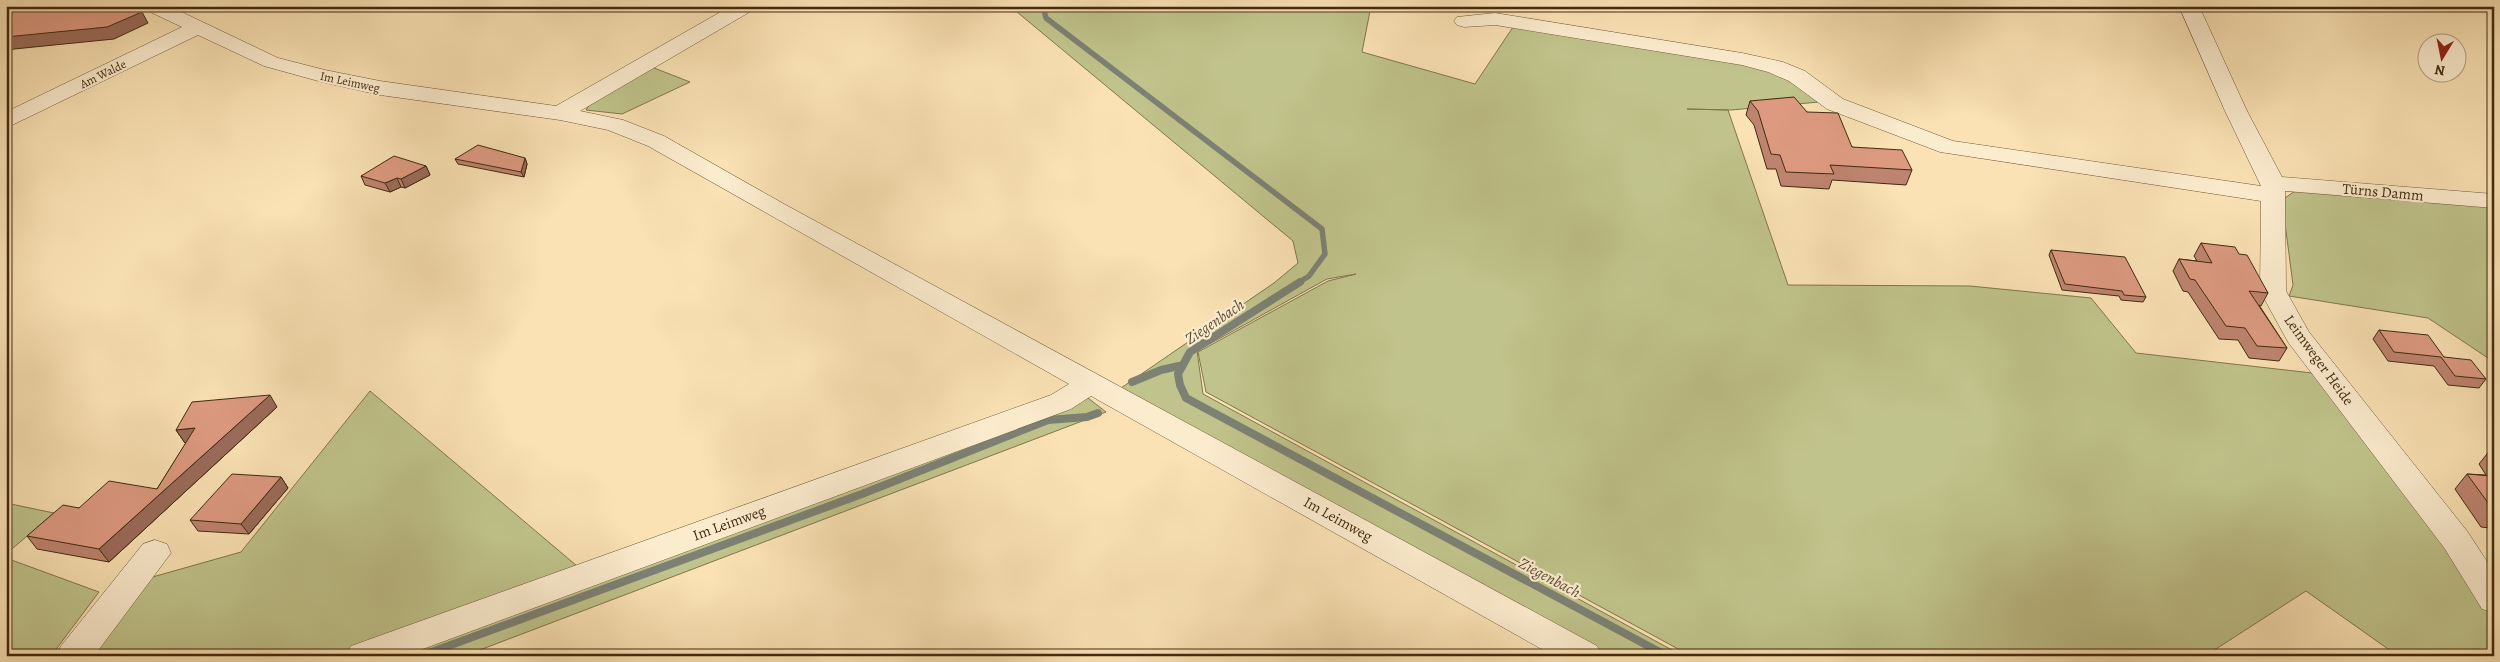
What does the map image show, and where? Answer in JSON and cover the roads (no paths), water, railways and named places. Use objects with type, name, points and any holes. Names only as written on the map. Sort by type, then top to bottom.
[{"type":"street","name":"Im Leimweg","points":[[153,6],[271,62],[322,76],[380,88],[560,113],[615,125],[656,141],[1585,656]]},
{"type":"street","points":[[560,113],[746,6]]},
{"type":"street","name":"Leimweger Heide","points":[[2190,6],[2273,189],[2272,291],[2298,336],[2456,540],[2494,600]]},
{"type":"street","name":"Türns Damm","points":[[1464,21],[1496,19],[1742,59],[1775,67],[1798,76],[1835,104],[1948,146],[2273,189],[2494,201]]},
{"type":"street","name":"Am Walde","points":[[6,121],[199,27]]},
{"type":"street","name":"Im Leimweg","points":[[363,656],[1060,402],[1091,382]]},
{"type":"street","points":[[73,656],[155,553]]},
{"type":"waterway","name":"Ziegenbach","points":[[1043,6],[1046,18],[1322,229],[1325,254],[1309,276],[1298,283]]},
{"type":"waterway","name":"Ziegenbach","points":[[1300,282],[1190,352],[1178,374],[1180,385],[1186,398],[1667,656]]},
{"type":"waterway","points":[[1132,382],[1161,370],[1179,366]]},
{"type":"waterway","points":[[421,656],[862,494],[1048,420],[1087,417],[1098,413]]}]
